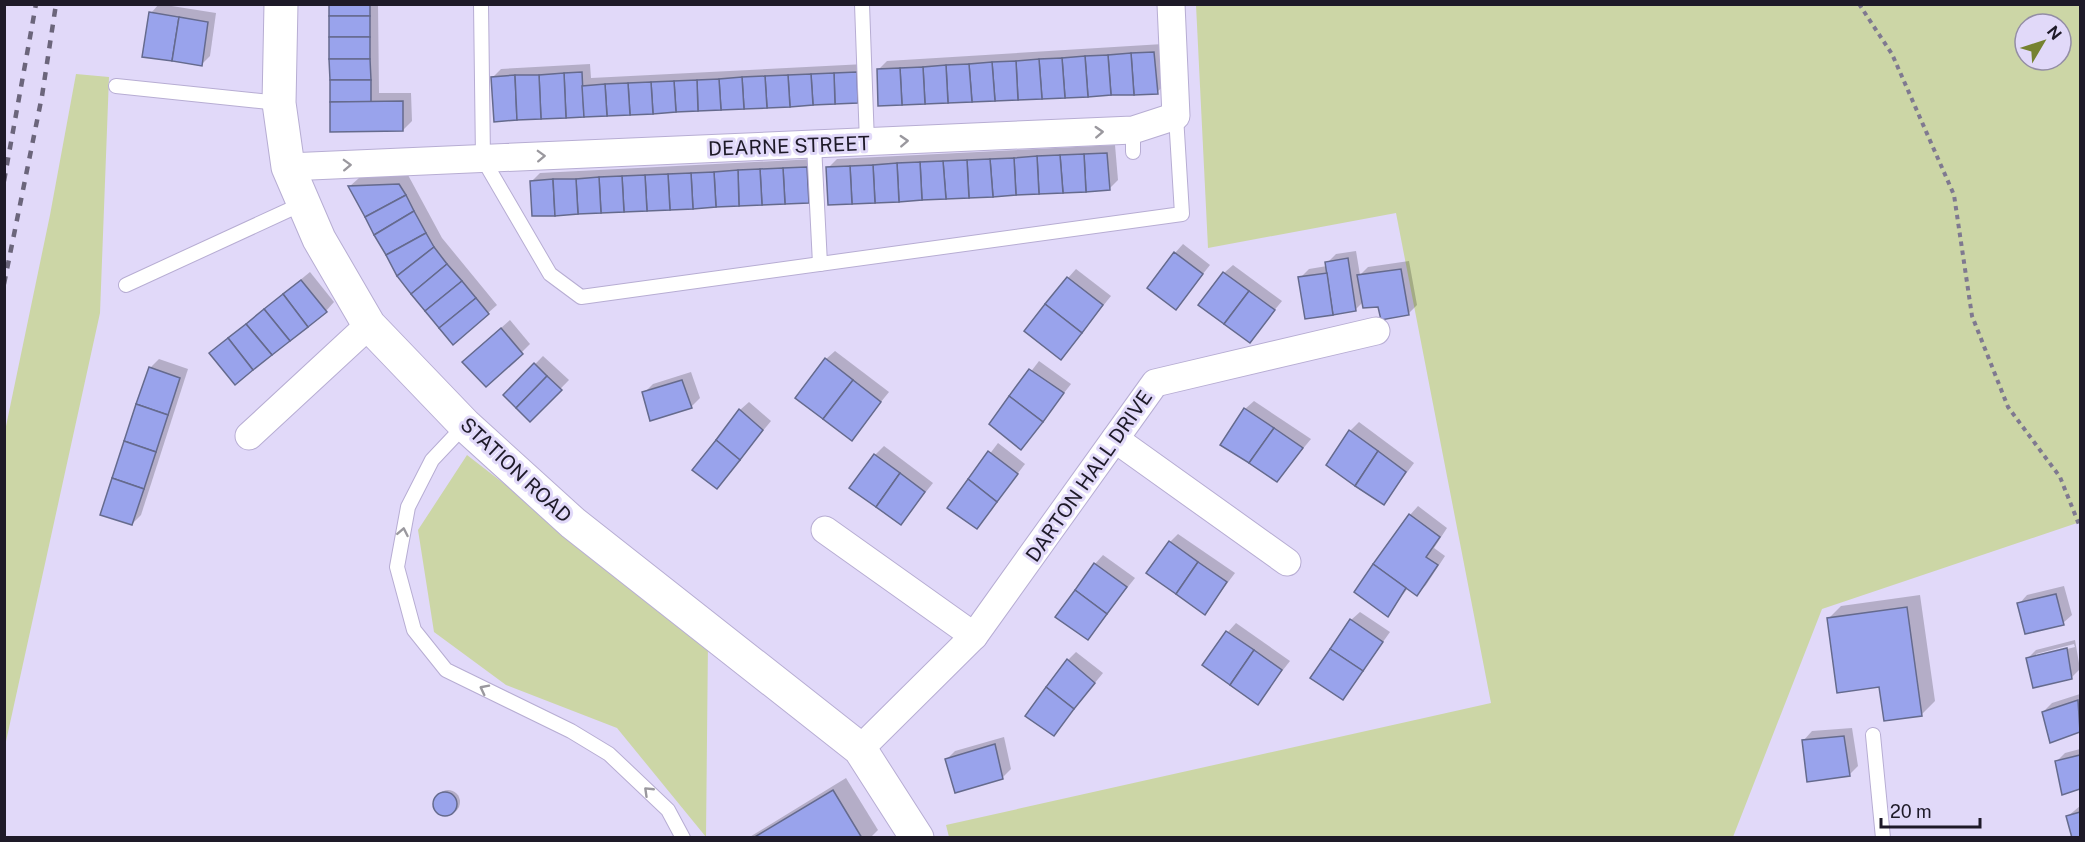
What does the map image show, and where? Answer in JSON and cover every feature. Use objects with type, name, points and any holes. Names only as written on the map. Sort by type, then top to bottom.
[{"type":"main road","name":"STATION ROAD","points":[[281,4],[279,103],[288,167],[320,239],[369,325],[465,425],[573,523],[860,749],[917,837]]},
{"type":"street","points":[[1171,4],[1176,116]]},
{"type":"street","name":"DEARNE STREET","points":[[288,167],[867,143],[1133,141],[1176,116]]},
{"type":"street","points":[[249,436],[369,325]]},
{"type":"street","name":"DARTON HALL DRIVE","points":[[860,749],[974,636],[1155,383],[1376,331]]},
{"type":"street","points":[[1115,439],[1287,562]]},
{"type":"street","points":[[825,530],[974,636]]},
{"type":"lane","points":[[481,4],[483,159],[550,274],[581,297],[820,264],[1141,214],[1182,214],[1176,116]]},
{"type":"lane","points":[[862,4],[867,143]]},
{"type":"lane","points":[[116,86],[279,103]]},
{"type":"lane","points":[[814,145],[820,264]]},
{"type":"lane","points":[[126,285],[304,203]]},
{"type":"lane","points":[[465,425],[432,460],[408,507],[396,567],[414,630],[446,670],[571,731],[609,754],[668,810],[683,837]]},
{"type":"lane","points":[[1873,735],[1883,837]]},
{"type":"path","points":[[1859,4],[1892,54],[1954,195],[1972,316],[2008,407],[2060,477],[2080,527]]},
{"type":"green space","points":[[1196,5],[2080,5],[2080,522],[1822,609],[1733,837],[949,837],[946,825],[1491,703],[1396,213],[1208,248]]},
{"type":"green space","points":[[76,74],[109,77],[100,313],[5,746],[5,431],[50,215]]},
{"type":"green space","points":[[467,455],[708,641],[706,837],[617,728],[506,685],[434,632],[418,530]]},
{"type":"building","points":[[329,4],[370,4],[370,16],[329,16]]},
{"type":"building","points":[[149,12],[179,17],[172,61],[142,57]]},
{"type":"building","points":[[329,16],[370,16],[370,37],[329,37]]},
{"type":"building","points":[[179,17],[208,22],[202,66],[172,61]]},
{"type":"building","points":[[329,37],[370,37],[370,59],[329,59]]},
{"type":"building","points":[[1154,52],[1158,94],[1134,95],[1131,53]]},
{"type":"building","points":[[1131,53],[1134,95],[1111,95],[1108,55]]},
{"type":"building","points":[[1108,55],[1111,95],[1088,97],[1085,56]]},
{"type":"building","points":[[1085,56],[1088,97],[1065,98],[1062,58]]},
{"type":"building","points":[[1062,58],[1065,98],[1042,99],[1039,59]]},
{"type":"building","points":[[329,59],[370,59],[371,80],[330,80]]},
{"type":"building","points":[[1039,59],[1042,99],[1018,100],[1016,61]]},
{"type":"building","points":[[1016,61],[1018,100],[995,101],[992,62]]},
{"type":"building","points":[[992,62],[995,101],[972,102],[969,64]]},
{"type":"building","points":[[969,64],[972,102],[948,103],[946,65]]},
{"type":"building","points":[[946,65],[948,103],[925,104],[923,67]]},
{"type":"building","points":[[923,67],[925,104],[902,105],[900,68]]},
{"type":"building","points":[[900,68],[902,105],[878,106],[877,69]]},
{"type":"building","points":[[582,72],[584,117],[566,118],[564,73]]},
{"type":"building","points":[[857,72],[858,103],[835,104],[834,73]]},
{"type":"building","points":[[564,73],[566,118],[541,119],[539,75]]},
{"type":"building","points":[[834,73],[835,104],[813,105],[811,74]]},
{"type":"building","points":[[811,74],[813,105],[790,107],[788,75]]},
{"type":"building","points":[[515,75],[517,120],[494,122],[491,77]]},
{"type":"building","points":[[515,75],[539,75],[541,119],[517,120]]},
{"type":"building","points":[[788,75],[790,107],[767,108],[765,76]]},
{"type":"building","points":[[765,76],[767,108],[744,109],[742,77]]},
{"type":"building","points":[[742,77],[744,109],[721,110],[719,79]]},
{"type":"building","points":[[719,79],[721,110],[698,111],[697,80]]},
{"type":"building","points":[[330,80],[371,80],[371,102],[330,102]]},
{"type":"building","points":[[697,80],[698,111],[676,112],[674,81]]},
{"type":"building","points":[[674,81],[676,112],[653,114],[651,82]]},
{"type":"building","points":[[651,82],[653,114],[630,115],[628,83]]},
{"type":"building","points":[[628,83],[630,115],[607,116],[605,84]]},
{"type":"building","points":[[605,84],[607,116],[584,117],[582,86]]},
{"type":"building","points":[[403,101],[403,131],[330,132],[330,102]]},
{"type":"building","points":[[1107,153],[1110,190],[1086,192],[1084,154]]},
{"type":"building","points":[[1084,154],[1086,192],[1063,193],[1060,155]]},
{"type":"building","points":[[1060,155],[1063,193],[1039,194],[1037,156]]},
{"type":"building","points":[[1037,156],[1039,194],[1016,195],[1014,158]]},
{"type":"building","points":[[1014,158],[1016,195],[993,197],[990,159]]},
{"type":"building","points":[[990,159],[993,197],[969,198],[967,160]]},
{"type":"building","points":[[967,160],[969,198],[946,199],[943,161]]},
{"type":"building","points":[[943,161],[946,199],[922,200],[920,162]]},
{"type":"building","points":[[920,162],[922,200],[899,202],[897,163]]},
{"type":"building","points":[[897,163],[899,202],[875,203],[873,165]]},
{"type":"building","points":[[873,165],[875,203],[852,204],[850,166]]},
{"type":"building","points":[[850,166],[852,204],[828,205],[826,167]]},
{"type":"building","points":[[807,167],[809,203],[785,204],[783,168]]},
{"type":"building","points":[[783,168],[785,204],[762,205],[760,169]]},
{"type":"building","points":[[760,169],[762,205],[739,206],[738,170]]},
{"type":"building","points":[[738,170],[739,206],[716,207],[714,172]]},
{"type":"building","points":[[714,172],[716,207],[693,209],[691,173]]},
{"type":"building","points":[[691,173],[693,209],[670,210],[668,174]]},
{"type":"building","points":[[668,174],[670,210],[647,211],[645,175]]},
{"type":"building","points":[[645,175],[647,211],[624,212],[622,176]]},
{"type":"building","points":[[622,176],[624,212],[601,213],[599,177]]},
{"type":"building","points":[[599,177],[601,213],[578,214],[576,179]]},
{"type":"building","points":[[553,179],[555,216],[532,216],[530,181]]},
{"type":"building","points":[[553,179],[576,179],[578,214],[555,216]]},
{"type":"building","points":[[399,184],[406,195],[365,217],[348,186]]},
{"type":"building","points":[[406,195],[414,211],[374,235],[365,217]]},
{"type":"building","points":[[414,211],[426,233],[386,255],[374,235]]},
{"type":"building","points":[[426,233],[434,247],[397,276],[386,255]]},
{"type":"building","points":[[434,247],[447,264],[411,294],[397,276]]},
{"type":"building","points":[[1174,252],[1203,274],[1176,310],[1147,288]]},
{"type":"building","points":[[1348,258],[1356,311],[1333,315],[1325,262]]},
{"type":"building","points":[[447,264],[462,281],[425,311],[411,294]]},
{"type":"building","points":[[1401,269],[1409,315],[1381,320],[1378,307],[1363,308],[1357,275]]},
{"type":"building","points":[[1223,272],[1249,291],[1224,324],[1198,305]]},
{"type":"building","points":[[1327,273],[1333,315],[1305,319],[1298,277]]},
{"type":"building","points":[[1067,277],[1103,305],[1082,333],[1045,304]]},
{"type":"building","points":[[301,280],[327,312],[308,327],[283,294]]},
{"type":"building","points":[[462,281],[476,298],[439,328],[425,311]]},
{"type":"building","points":[[1249,291],[1275,310],[1250,343],[1224,324]]},
{"type":"building","points":[[283,294],[308,327],[290,341],[264,309]]},
{"type":"building","points":[[476,298],[489,314],[453,345],[439,328]]},
{"type":"building","points":[[1045,304],[1082,333],[1061,360],[1024,331]]},
{"type":"building","points":[[264,309],[290,341],[272,355],[246,324]]},
{"type":"building","points":[[246,324],[272,355],[253,370],[228,338]]},
{"type":"building","points":[[501,328],[523,354],[486,387],[462,362]]},
{"type":"building","points":[[228,338],[253,370],[235,385],[209,353]]},
{"type":"building","points":[[825,358],[853,380],[823,419],[795,398]]},
{"type":"building","points":[[534,363],[547,376],[516,408],[503,395]]},
{"type":"building","points":[[149,367],[180,378],[168,415],[136,404]]},
{"type":"building","points":[[1029,369],[1064,393],[1043,422],[1009,396]]},
{"type":"building","points":[[547,376],[562,390],[530,422],[516,408]]},
{"type":"building","points":[[682,380],[692,408],[650,421],[642,392]]},
{"type":"building","points":[[853,380],[881,402],[852,441],[823,419]]},
{"type":"building","points":[[1009,396],[1043,422],[1021,450],[989,424]]},
{"type":"building","points":[[136,404],[168,415],[156,452],[124,441]]},
{"type":"building","points":[[1244,408],[1274,428],[1249,463],[1220,445]]},
{"type":"building","points":[[739,409],[763,430],[740,460],[716,440]]},
{"type":"building","points":[[1274,428],[1303,448],[1277,482],[1249,463]]},
{"type":"building","points":[[1349,430],[1378,451],[1355,486],[1326,465]]},
{"type":"building","points":[[716,440],[740,460],[717,489],[692,470]]},
{"type":"building","points":[[124,441],[156,452],[144,489],[112,478]]},
{"type":"building","points":[[988,451],[1018,474],[997,502],[968,479]]},
{"type":"building","points":[[1378,451],[1406,472],[1384,505],[1355,486]]},
{"type":"building","points":[[874,454],[900,473],[876,507],[849,488]]},
{"type":"building","points":[[900,473],[925,492],[901,525],[876,507]]},
{"type":"building","points":[[112,478],[144,489],[132,525],[100,515]]},
{"type":"building","points":[[968,479],[997,502],[977,529],[947,508]]},
{"type":"building","points":[[1409,514],[1440,537],[1426,557],[1438,565],[1417,596],[1373,564]]},
{"type":"building","points":[[1169,541],[1198,562],[1176,594],[1146,573]]},
{"type":"building","points":[[1198,562],[1227,582],[1205,615],[1176,594]]},
{"type":"building","points":[[1094,563],[1127,587],[1107,614],[1075,590]]},
{"type":"building","points":[[1373,564],[1406,588],[1388,617],[1354,592]]},
{"type":"building","points":[[1075,590],[1107,614],[1088,640],[1055,617]]},
{"type":"building","points":[[2056,594],[2064,625],[2025,634],[2017,603]]},
{"type":"building","points":[[1907,607],[1922,716],[1884,721],[1879,687],[1837,693],[1827,618]]},
{"type":"building","points":[[1350,619],[1383,642],[1363,671],[1330,649]]},
{"type":"building","points":[[1226,631],[1254,650],[1230,685],[1202,665]]},
{"type":"building","points":[[2067,648],[2072,679],[2033,688],[2026,658]]},
{"type":"building","points":[[1330,649],[1363,671],[1343,700],[1310,678]]},
{"type":"building","points":[[1254,650],[1282,670],[1258,705],[1230,685]]},
{"type":"building","points":[[1067,659],[1095,683],[1074,709],[1046,687]]},
{"type":"building","points":[[1046,687],[1074,709],[1054,736],[1025,716]]},
{"type":"building","points":[[2078,700],[2080,732],[2050,743],[2042,712]]},
{"type":"building","points":[[1844,736],[1850,776],[1807,782],[1802,740]]},
{"type":"building","points":[[995,744],[1003,779],[955,793],[945,759]]},
{"type":"building","points":[[2080,755],[2080,789],[2062,795],[2055,761]]},
{"type":"building","points":[[833,790],[862,838],[753,838]]},
{"type":"building","points":[[445,792],[453,796],[457,804],[453,812],[445,816],[437,812],[433,804],[437,796]]},
{"type":"building","points":[[2080,812],[2080,838],[2072,838],[2066,816]]},
{"type":"railway","points":[[4,181],[36,4]]},
{"type":"railway","points":[[4,284],[42,96],[56,4]]}]
